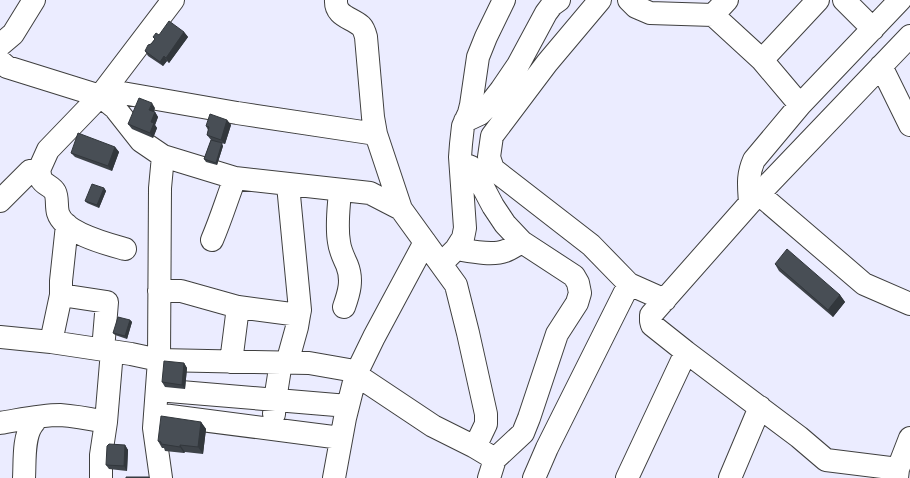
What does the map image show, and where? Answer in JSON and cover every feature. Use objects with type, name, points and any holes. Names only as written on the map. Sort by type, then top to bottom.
[{"type":"street","points":[[0,45],[13,34],[34,0]]},
{"type":"street","points":[[125,249],[92,240],[66,225],[58,213],[55,191],[53,188],[44,183],[39,170],[48,150],[102,93],[173,0]]},
{"type":"street","points":[[336,0],[337,8],[340,12],[361,26],[364,30],[376,134],[401,210],[456,285],[486,414],[486,424],[475,447]]},
{"type":"street","points":[[440,264],[456,248],[463,238],[464,228],[461,144],[464,126],[471,105],[478,57],[504,0]]},
{"type":"street","points":[[465,121],[480,114],[501,90],[518,65],[546,13],[552,5],[559,0]]},
{"type":"street","points":[[600,0],[547,63],[492,136],[489,157],[493,169],[591,245],[629,284],[664,300]]},
{"type":"street","points":[[629,0],[636,7],[650,13],[720,8],[800,105]]},
{"type":"street","points":[[762,60],[818,0]]},
{"type":"street","points":[[844,0],[873,29]]},
{"type":"street","points":[[900,0],[800,105],[754,160],[750,169],[749,180],[755,198],[864,284],[910,304]]},
{"type":"street","points":[[910,36],[755,198],[651,316],[652,325],[799,437],[826,460],[897,474],[910,438]]},
{"type":"street","points":[[0,61],[7,67],[102,93],[376,134]]},
{"type":"street","points":[[881,66],[910,125]]},
{"type":"street","points":[[102,93],[141,141],[163,156],[235,178],[370,193],[401,210]]},
{"type":"street","points":[[161,478],[154,428],[159,360],[160,188],[163,156]]},
{"type":"street","points":[[0,337],[51,342],[131,354],[159,360],[309,364],[349,370],[433,426],[475,447],[492,468],[523,433],[530,418],[558,334],[577,303],[580,293],[578,283],[574,276],[522,242],[505,224],[493,206],[474,170],[471,167],[461,163]]},
{"type":"street","points":[[0,200],[30,171],[39,170]]},
{"type":"street","points":[[212,240],[222,217],[235,178]]},
{"type":"street","points":[[273,429],[275,400],[284,363],[297,327],[300,310],[288,184]]},
{"type":"street","points":[[340,190],[338,231],[339,242],[351,279],[349,293],[344,307]]},
{"type":"street","points":[[51,342],[61,295],[66,225]]},
{"type":"street","points":[[334,478],[341,438],[356,374],[425,242]]},
{"type":"street","points":[[456,248],[496,253],[505,251],[522,242]]},
{"type":"street","points":[[534,478],[547,448],[629,284]]},
{"type":"street","points":[[160,291],[181,291],[238,307],[299,315]]},
{"type":"street","points":[[61,295],[107,302],[106,422],[101,455],[101,478]]},
{"type":"street","points":[[231,362],[238,307]]},
{"type":"street","points":[[627,478],[686,352]]},
{"type":"street","points":[[157,390],[348,406]]},
{"type":"street","points":[[730,478],[760,408]]},
{"type":"street","points":[[155,414],[341,438]]},
{"type":"street","points":[[0,423],[59,415],[106,422]]},
{"type":"street","points":[[24,478],[26,444],[32,424],[38,417]]},
{"type":"building","points":[[169,21],[184,32],[166,58],[164,56],[160,62],[145,51],[148,45],[155,39],[153,37],[156,33],[159,35]]},
{"type":"building","points":[[139,98],[152,103],[149,110],[155,112],[151,122],[154,123],[150,133],[128,124]]},
{"type":"building","points":[[210,114],[227,120],[221,140],[207,135],[209,127],[206,126]]},
{"type":"building","points":[[78,133],[115,147],[108,166],[71,153]]},
{"type":"building","points":[[211,140],[222,143],[216,163],[204,159]]},
{"type":"building","points":[[92,184],[104,188],[97,205],[85,201]]},
{"type":"building","points":[[787,249],[840,295],[828,310],[775,264]]},
{"type":"building","points":[[118,317],[130,320],[125,336],[113,333]]},
{"type":"building","points":[[164,361],[184,363],[182,385],[162,382]]},
{"type":"building","points":[[161,416],[201,422],[198,447],[180,445],[180,447],[161,444],[161,442],[158,441]]},
{"type":"building","points":[[109,444],[125,445],[124,466],[106,465],[107,446]]},
{"type":"building","points":[[149,477],[149,478],[126,478]]}]
